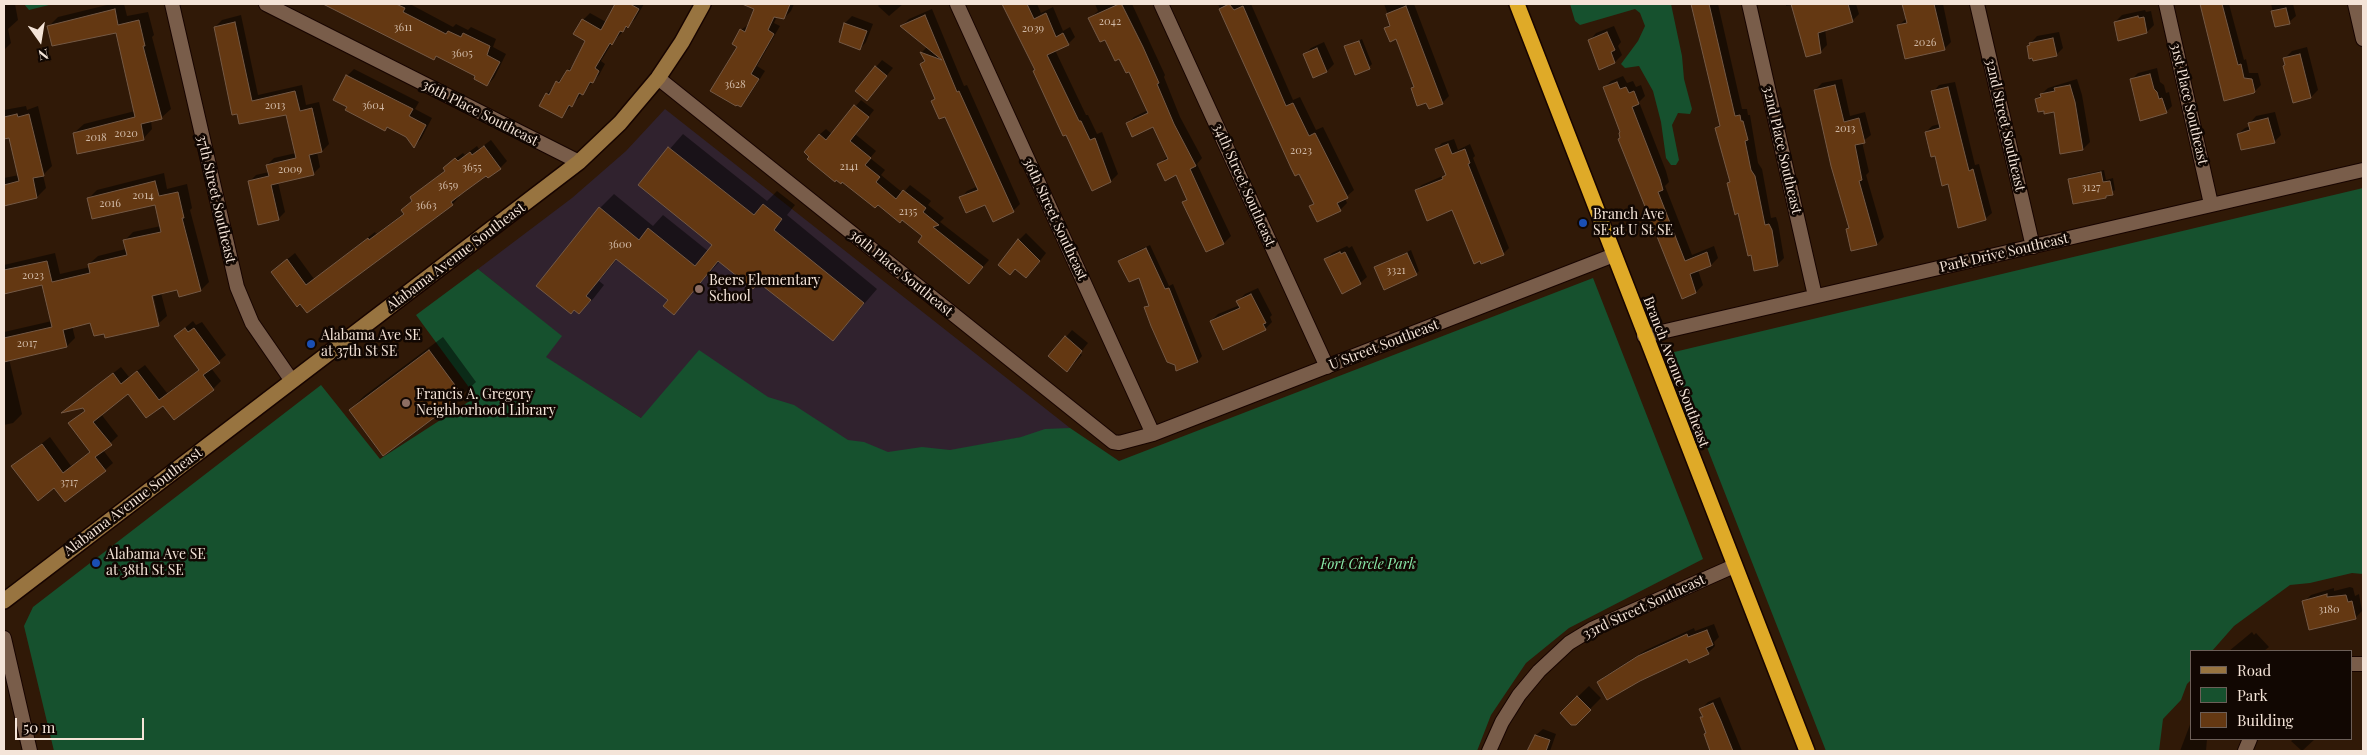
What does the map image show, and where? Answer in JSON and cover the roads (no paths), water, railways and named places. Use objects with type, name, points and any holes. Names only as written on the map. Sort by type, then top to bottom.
[{"type":"highway","name":"Branch Avenue Southeast","points":[[1517,4],[1644,336],[1807,751]]},
{"type":"main road","name":"Alabama Avenue Southeast","points":[[4,601],[579,162],[620,123],[658,78],[682,42],[702,4]]},
{"type":"street","name":"36th Place Southeast","points":[[266,4],[579,162]]},
{"type":"street","name":"36th Street Southeast","points":[[957,4],[1153,434]]},
{"type":"street","name":"34th Street Southeast","points":[[1161,4],[1327,367]]},
{"type":"street","name":"32nd Place Southeast","points":[[1749,4],[1816,296]]},
{"type":"street","name":"32nd Street Southeast","points":[[1977,4],[2032,246]]},
{"type":"street","name":"31st Place Southeast","points":[[2166,4],[2211,204]]},
{"type":"street","points":[[2355,4],[2363,39]]},
{"type":"street","name":"37th Street Southeast","points":[[176,5],[237,287],[252,323],[292,382]]},
{"type":"street","name":"36th Place Southeast","points":[[658,78],[1113,442],[1124,442],[1153,434]]},
{"type":"street","name":"Park Drive Southeast","points":[[1644,336],[2363,170]]},
{"type":"street","name":"U Street Southeast","points":[[1153,434],[1614,255]]},
{"type":"street","name":"33rd Street Southeast","points":[[1489,751],[1502,722],[1519,695],[1539,671],[1569,644],[1592,629],[1734,566]]},
{"type":"street","points":[[4,638],[30,751]]},
{"type":"place","name":"Branch Ave SE at U St SE","points":[[1583,223]]},
{"type":"place","name":"Beers Elementary School","points":[[699,289]]},
{"type":"place","name":"Alabama Ave SE at 37th St SE","points":[[311,344]]},
{"type":"place","name":"Francis A. Gregory Neighborhood Library","points":[[406,403]]},
{"type":"place","name":"Alabama Ave SE at 38th St SE","points":[[96,563]]},
{"type":"park label","name":"Fort Circle Park","points":[[1368,565]]}]
